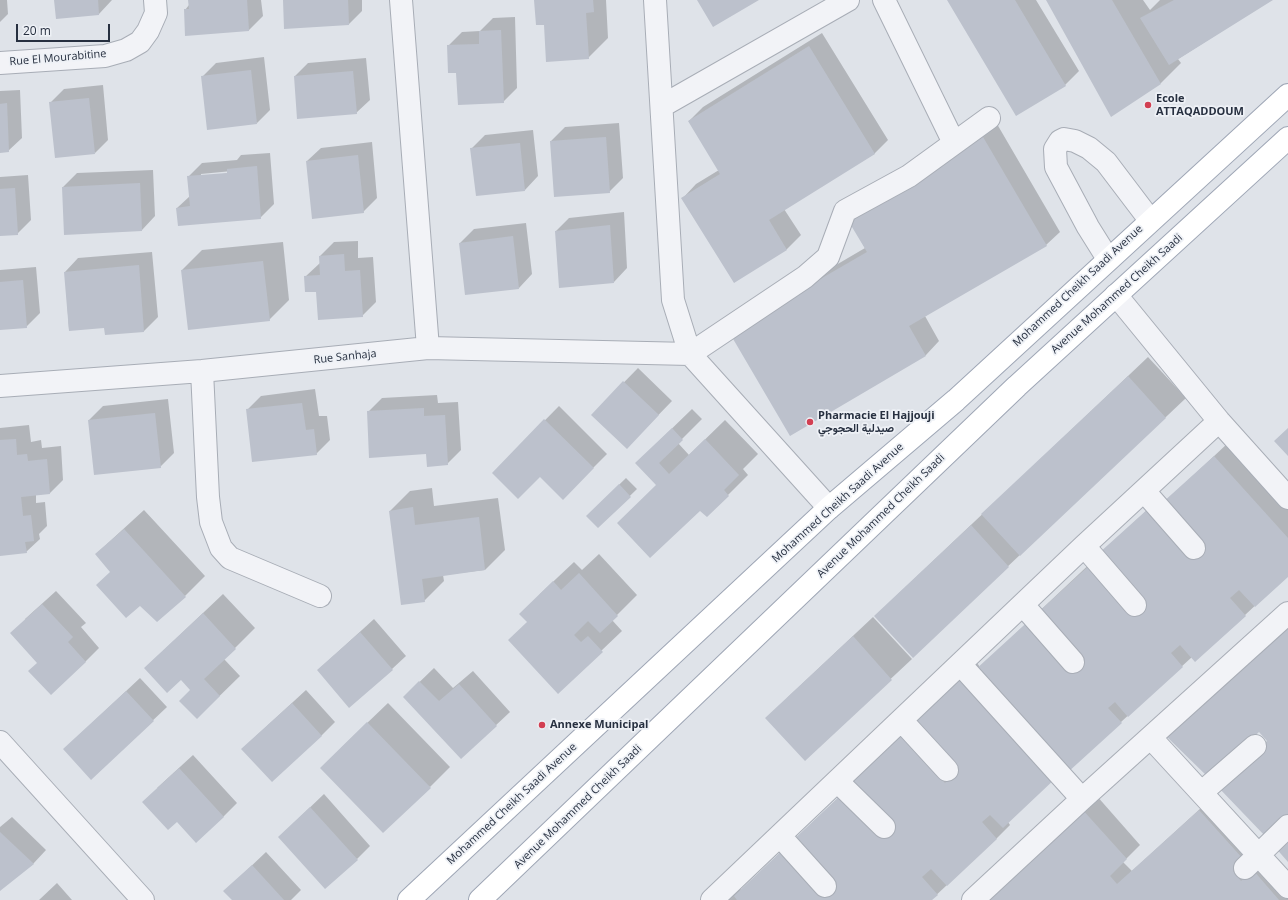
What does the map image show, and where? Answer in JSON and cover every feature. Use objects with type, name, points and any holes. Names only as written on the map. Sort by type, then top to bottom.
[{"type":"main road","name":"Mohammed Cheikh Saadi Avenue","points":[[409,900],[829,508],[956,400],[1288,94]]},
{"type":"main road","name":"Avenue Mohammed Cheikh Saadi","points":[[480,900],[1011,392],[1288,138]]},
{"type":"street","name":"Rue El Mourabitine","points":[[0,63],[105,56],[126,50],[140,42],[148,31],[156,13],[155,0]]},
{"type":"street","points":[[401,0],[428,348]]},
{"type":"street","points":[[655,0],[673,300],[690,354],[829,508]]},
{"type":"street","points":[[662,106],[848,0]]},
{"type":"street","points":[[884,0],[954,143]]},
{"type":"street","points":[[690,354],[805,276],[828,257],[845,211],[909,176],[989,118]]},
{"type":"street","points":[[1108,259],[1088,227],[1056,167],[1055,149],[1060,141],[1064,139],[1075,141],[1089,148],[1106,162],[1150,220]]},
{"type":"street","points":[[1116,295],[1219,421],[1288,498]]},
{"type":"street","name":"Rue Sanhaja","points":[[0,386],[202,371],[428,348],[690,354]]},
{"type":"street","points":[[202,371],[208,497],[211,522],[221,548],[230,558],[320,596]]},
{"type":"street","points":[[722,897],[780,836],[961,665],[1084,546],[1219,421]]},
{"type":"street","points":[[1144,492],[1194,548]]},
{"type":"street","points":[[1084,546],[1136,605]]},
{"type":"street","points":[[1023,605],[1073,662]]},
{"type":"street","points":[[973,900],[1082,799],[1288,614]]},
{"type":"street","points":[[961,665],[1082,799]]},
{"type":"street","points":[[902,721],[947,770]]},
{"type":"street","points":[[1151,738],[1202,792],[1252,861],[1288,887]]},
{"type":"street","points":[[0,742],[143,900]]},
{"type":"street","points":[[1202,792],[1255,746]]},
{"type":"street","points":[[838,782],[884,827]]},
{"type":"street","points":[[1252,861],[1288,826]]},
{"type":"street","points":[[780,836],[826,886]]},
{"type":"building","points":[[54,0],[98,0],[99,15],[56,19]]},
{"type":"building","points":[[188,0],[247,0],[249,31],[185,36],[184,9],[189,9]]},
{"type":"building","points":[[283,0],[348,0],[349,25],[284,29]]},
{"type":"building","points":[[534,0],[593,0],[594,12],[586,13],[589,59],[546,62],[544,25],[536,25]]},
{"type":"building","points":[[697,0],[759,0],[713,27]]},
{"type":"building","points":[[947,0],[1015,0],[1066,86],[1016,116]]},
{"type":"building","points":[[1046,0],[1112,0],[1161,84],[1111,117]]},
{"type":"building","points":[[1174,0],[1273,0],[1169,65],[1140,18]]},
{"type":"building","points":[[501,30],[504,103],[458,105],[456,73],[448,73],[447,45],[479,44],[479,31]]},
{"type":"building","points":[[809,46],[875,154],[769,220],[787,250],[734,283],[681,198],[720,174],[688,121]]},
{"type":"building","points":[[251,70],[257,124],[207,130],[201,76]]},
{"type":"building","points":[[353,71],[357,114],[297,119],[294,76]]},
{"type":"building","points":[[89,98],[95,154],[55,158],[49,102]]},
{"type":"building","points":[[7,103],[9,152],[0,153],[0,104]]},
{"type":"building","points":[[606,137],[610,193],[554,197],[550,141]]},
{"type":"building","points":[[983,137],[1047,246],[909,326],[926,356],[790,436],[729,332],[867,252],[846,217]]},
{"type":"building","points":[[520,143],[525,191],[476,196],[470,148]]},
{"type":"building","points":[[358,155],[364,213],[312,219],[306,161]]},
{"type":"building","points":[[257,166],[261,219],[178,226],[176,208],[190,206],[187,176],[227,173],[227,169]]},
{"type":"building","points":[[140,183],[142,231],[64,235],[62,187]]},
{"type":"building","points":[[15,188],[18,235],[0,236],[0,189]]},
{"type":"building","points":[[610,225],[614,283],[559,288],[555,231]]},
{"type":"building","points":[[513,236],[519,289],[465,295],[459,243]]},
{"type":"building","points":[[344,254],[345,271],[360,270],[363,317],[318,320],[316,292],[305,292],[304,276],[320,275],[319,256]]},
{"type":"building","points":[[263,261],[270,321],[188,330],[181,270]]},
{"type":"building","points":[[139,265],[144,332],[105,335],[104,328],[69,331],[64,272]]},
{"type":"building","points":[[23,280],[27,328],[0,330],[0,282]]},
{"type":"building","points":[[1128,376],[1166,418],[1020,556],[981,514]]},
{"type":"building","points":[[623,381],[659,415],[627,449],[591,415]]},
{"type":"building","points":[[302,403],[306,430],[314,429],[317,455],[252,462],[246,409]]},
{"type":"building","points":[[424,408],[424,416],[445,415],[448,465],[427,467],[426,454],[369,458],[367,411]]},
{"type":"building","points":[[155,413],[161,468],[94,475],[88,420]]},
{"type":"building","points":[[544,419],[594,468],[563,500],[540,477],[518,499],[492,473]]},
{"type":"building","points":[[672,428],[683,440],[659,463],[669,474],[705,439],[739,475],[724,490],[729,496],[707,517],[700,511],[650,558],[617,523],[656,485],[635,463]]},
{"type":"building","points":[[1288,428],[1288,456],[1274,441]]},
{"type":"building","points":[[16,439],[17,455],[27,454],[28,461],[47,459],[50,494],[21,497],[23,516],[31,515],[34,541],[25,542],[27,553],[0,556],[0,440]]},
{"type":"building","points":[[1214,456],[1288,538],[1288,577],[1255,607],[1239,590],[1230,598],[1246,616],[1195,662],[1180,645],[1171,653],[1183,667],[1128,717],[1115,702],[1108,708],[1122,723],[1067,773],[975,670],[1091,564],[1098,554],[1149,508],[1162,503]]},
{"type":"building","points":[[619,484],[631,497],[598,528],[586,516]]},
{"type":"building","points":[[413,507],[415,525],[479,517],[485,570],[422,579],[425,602],[401,605],[389,511]]},
{"type":"building","points":[[971,525],[1009,567],[913,658],[874,616]]},
{"type":"building","points":[[124,529],[186,597],[157,622],[140,606],[126,618],[96,585],[110,572],[95,554]]},
{"type":"building","points":[[579,573],[618,616],[600,633],[588,621],[574,635],[581,642],[588,636],[603,652],[558,694],[508,640],[527,622],[519,614],[553,581],[561,590]]},
{"type":"building","points":[[42,604],[73,637],[68,642],[86,662],[51,695],[28,671],[37,663],[10,633]]},
{"type":"building","points":[[203,613],[236,649],[204,679],[220,696],[197,719],[179,701],[190,690],[181,680],[167,693],[144,668]]},
{"type":"building","points":[[1288,623],[1288,815],[1266,837],[1218,787],[1267,741],[1259,732],[1210,779],[1167,737]]},
{"type":"building","points":[[360,632],[393,670],[349,708],[317,670]]},
{"type":"building","points":[[853,636],[892,680],[805,761],[765,718]]},
{"type":"building","points":[[963,676],[1057,777],[1003,828],[990,815],[982,822],[997,839],[947,886],[931,869],[922,877],[938,895],[932,900],[737,900],[734,896],[843,793],[849,780],[898,733],[945,783],[953,775],[909,727]]},
{"type":"building","points":[[419,681],[439,701],[459,684],[497,726],[461,759],[403,697]]},
{"type":"building","points":[[126,691],[154,721],[91,780],[63,749]]},
{"type":"building","points":[[292,703],[322,736],[272,782],[241,749]]},
{"type":"building","points":[[367,722],[431,788],[383,833],[320,768]]},
{"type":"building","points":[[179,768],[224,817],[196,843],[177,822],[168,830],[142,802]]},
{"type":"building","points":[[310,807],[358,860],[325,889],[278,837]]},
{"type":"building","points":[[1081,808],[1127,859],[1110,876],[1117,884],[1199,810],[1244,860],[1233,871],[1241,881],[1253,870],[1279,900],[979,900]]},
{"type":"building","points":[[0,832],[34,864],[0,891]]},
{"type":"building","points":[[1288,832],[1288,862],[1274,846]]},
{"type":"building","points":[[252,865],[284,900],[232,900],[223,891]]},
{"type":"place","name":"Ecole ATTAQADDOUM","points":[[1148,105]]},
{"type":"place","name":"Pharmacie El Hajjouji صيدلية الحجوجي","points":[[810,422]]},
{"type":"place","name":"Annexe Municipal","points":[[542,725]]}]
